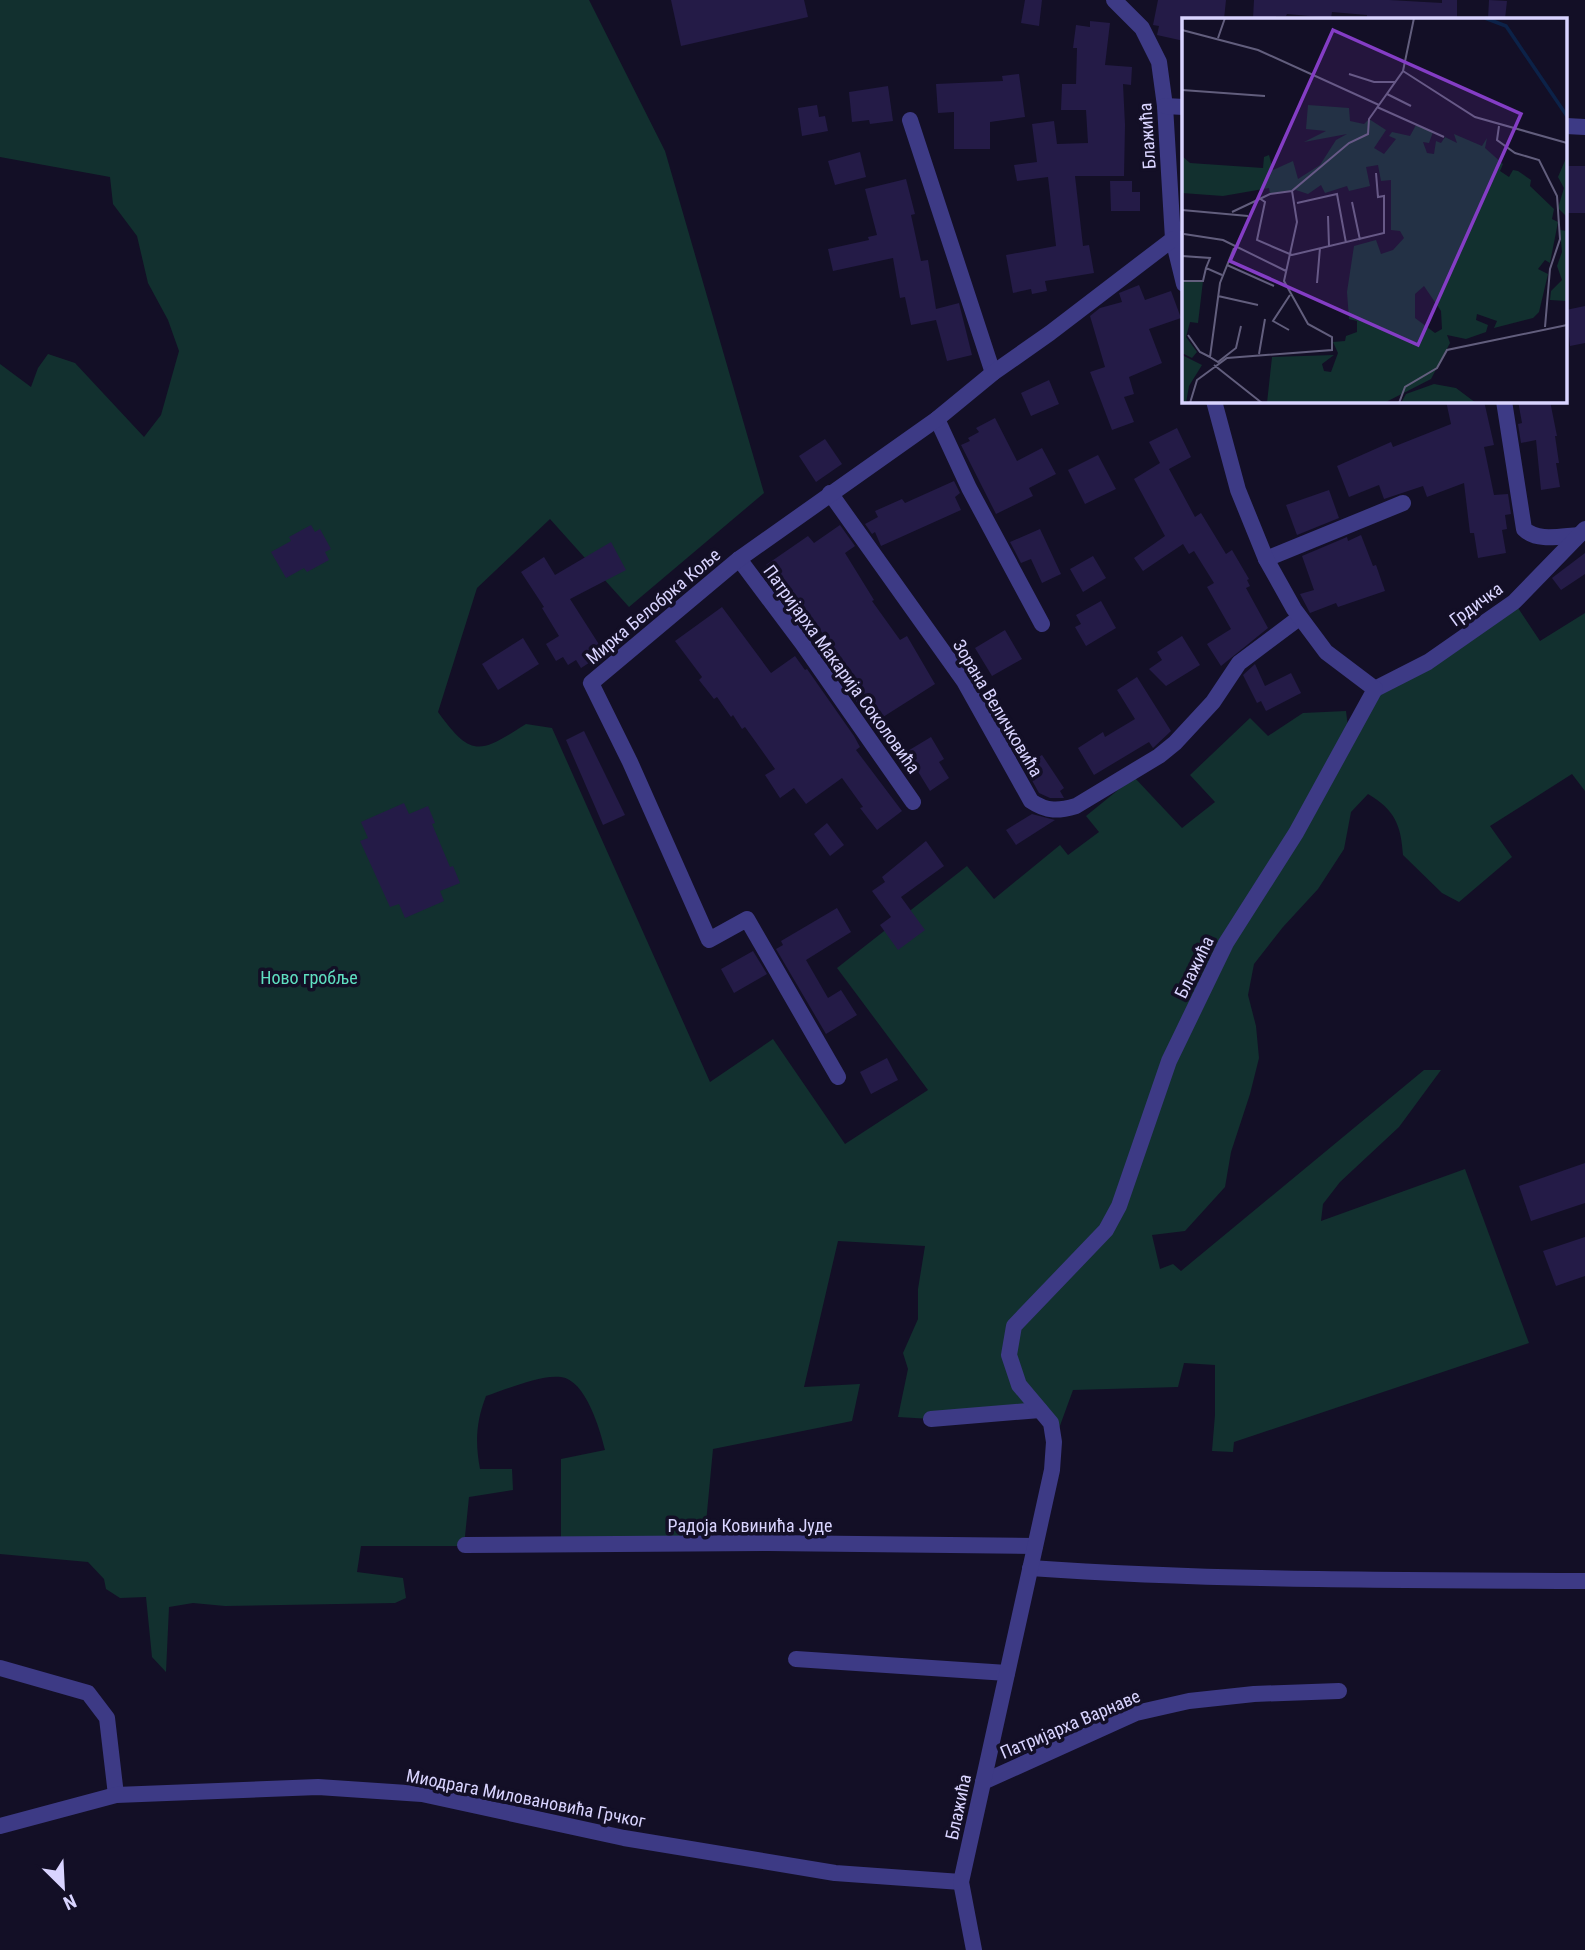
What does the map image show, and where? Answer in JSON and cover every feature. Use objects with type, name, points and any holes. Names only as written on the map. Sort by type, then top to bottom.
[{"type":"street","name":"Блажића","points":[[1114,0],[1142,28],[1159,62],[1182,266]]},
{"type":"street","points":[[1165,106],[1182,107]]},
{"type":"street","points":[[910,120],[993,373]]},
{"type":"street","name":"Мирка Белобрка Коље","points":[[838,1077],[747,919],[709,940],[630,762],[591,682],[739,559],[937,419],[993,373],[1179,239]]},
{"type":"street","points":[[1214,402],[1238,490],[1266,559],[1299,618],[1326,652],[1375,689]]},
{"type":"street","points":[[1504,402],[1524,529],[1531,535],[1541,537],[1582,532]]},
{"type":"street","points":[[937,419],[969,488],[1042,624]]},
{"type":"street","name":"Зорана Величковића","points":[[830,493],[964,681],[1031,801],[1043,809],[1061,811],[1076,806],[1159,756],[1189,730],[1213,702],[1239,663],[1299,618]]},
{"type":"street","points":[[1266,559],[1403,503]]},
{"type":"street","name":"Грдичка","points":[[1375,689],[1428,662],[1514,602],[1582,532]]},
{"type":"street","name":"Патријарха Макарија Соколовића","points":[[739,559],[802,643],[913,802]]},
{"type":"street","name":"Блажића","points":[[974,1950],[961,1882],[1052,1470],[1055,1442],[1051,1423],[1019,1385],[1009,1355],[1014,1326],[1106,1230],[1119,1206],[1169,1060],[1226,943],[1296,834],[1375,689]]},
{"type":"street","points":[[931,1419],[1040,1410]]},
{"type":"street","name":"Радоја Ковинића Јуде","points":[[465,1545],[768,1543],[1035,1546]]},
{"type":"street","points":[[1030,1567],[1164,1575],[1585,1581]]},
{"type":"street","points":[[796,1659],[1007,1673]]},
{"type":"street","points":[[0,1668],[88,1693],[107,1718],[116,1795]]},
{"type":"street","name":"Патријарха Варнаве","points":[[984,1782],[1136,1713],[1189,1701],[1254,1694],[1339,1691]]},
{"type":"street","name":"Миодрага Миловановића Грчког","points":[[0,1826],[116,1795],[318,1787],[422,1794],[624,1838],[835,1873],[961,1882]]},
{"type":"green space","name":"Ново гробље","points":[[0,0],[589,0],[665,151],[764,493],[629,607],[550,519],[477,588],[438,712],[460,738],[477,747],[498,741],[526,724],[552,728],[710,1082],[773,1039],[845,1144],[928,1090],[837,968],[967,866],[994,899],[1060,845],[1068,855],[1099,832],[1086,816],[1134,777],[1182,828],[1215,802],[1190,775],[1250,718],[1268,736],[1303,713],[1346,711],[1349,736],[1375,689],[1514,602],[1540,641],[1585,613],[1585,791],[1572,774],[1490,826],[1512,857],[1459,902],[1442,893],[1403,855],[1395,819],[1385,806],[1368,794],[1351,812],[1344,849],[1318,889],[1254,964],[1248,995],[1256,1026],[1259,1058],[1231,1152],[1225,1187],[1185,1231],[1152,1235],[1160,1269],[1173,1264],[1181,1271],[1424,1070],[1441,1070],[1399,1127],[1340,1182],[1323,1204],[1321,1221],[1465,1169],[1529,1343],[1234,1442],[1233,1452],[1212,1451],[1215,1365],[1184,1363],[1178,1387],[1073,1390],[1054,1442],[1040,1410],[931,1419],[898,1417],[908,1369],[903,1353],[918,1319],[918,1289],[925,1246],[838,1241],[804,1387],[860,1384],[852,1421],[713,1449],[704,1544],[561,1545],[561,1459],[605,1450],[585,1396],[570,1380],[553,1377],[533,1380],[486,1396],[477,1432],[480,1469],[512,1469],[513,1490],[469,1497],[464,1546],[361,1546],[357,1572],[403,1578],[406,1598],[395,1603],[225,1606],[193,1603],[169,1607],[166,1672],[152,1657],[146,1597],[120,1598],[106,1589],[104,1579],[88,1562],[0,1554],[0,364],[31,387],[38,368],[48,354],[75,363],[144,437],[161,415],[179,351],[168,320],[148,283],[137,236],[113,204],[110,177],[0,157]]},
{"type":"building","points":[[671,0],[804,0],[808,17],[681,46]]},
{"type":"building","points":[[1025,0],[1042,0],[1039,26],[1021,23]]},
{"type":"building","points":[[1158,0],[1226,0],[1224,18],[1182,18],[1182,41],[1157,35],[1159,26],[1153,25]]},
{"type":"building","points":[[1254,0],[1389,0],[1442,3],[1442,0],[1457,0],[1457,18],[1367,18],[1367,15],[1332,12],[1331,18],[1287,14],[1276,18],[1253,18]]},
{"type":"building","points":[[1489,0],[1507,1],[1505,18],[1488,18]]},
{"type":"building","points":[[1090,21],[1110,23],[1105,65],[1132,67],[1131,85],[1123,84],[1124,176],[1075,176],[1083,246],[1089,245],[1094,273],[1045,281],[1047,291],[1032,294],[1031,289],[1013,293],[1006,255],[1056,246],[1048,177],[1017,181],[1014,165],[1037,162],[1032,124],[1054,121],[1057,144],[1088,143],[1086,110],[1061,110],[1062,84],[1076,84],[1077,48],[1073,48],[1076,25],[1090,27]]},
{"type":"building","points":[[1019,74],[1025,117],[990,122],[990,149],[954,149],[954,112],[938,113],[936,84],[1003,81],[1002,76]]},
{"type":"building","points":[[888,86],[893,121],[870,124],[869,120],[852,122],[849,92]]},
{"type":"building","points":[[817,105],[819,117],[825,116],[828,131],[802,136],[798,108]]},
{"type":"building","points":[[860,152],[866,177],[835,185],[828,161]]},
{"type":"building","points":[[1568,166],[1585,166],[1585,213],[1568,213]]},
{"type":"building","points":[[906,179],[915,214],[911,215],[921,261],[928,260],[936,309],[959,303],[972,355],[947,361],[936,320],[911,325],[905,297],[900,298],[893,258],[833,271],[828,249],[869,240],[868,237],[877,235],[865,189]]},
{"type":"building","points":[[1110,181],[1132,181],[1132,192],[1140,192],[1140,211],[1111,211]]},
{"type":"building","points":[[1139,285],[1145,300],[1171,291],[1181,318],[1149,329],[1162,363],[1129,377],[1134,394],[1124,397],[1134,422],[1112,430],[1090,372],[1105,367],[1090,316],[1100,308],[1122,302],[1119,293]]},
{"type":"building","points":[[1585,306],[1585,343],[1570,346],[1568,310]]},
{"type":"building","points":[[1049,380],[1059,404],[1031,416],[1021,393]]},
{"type":"building","points":[[1446,402],[1484,402],[1494,445],[1484,447],[1494,495],[1508,494],[1511,514],[1505,515],[1507,529],[1502,530],[1506,553],[1478,558],[1474,533],[1470,533],[1464,483],[1427,497],[1423,486],[1384,499],[1379,485],[1349,497],[1337,466],[1391,442],[1393,447],[1451,424]]},
{"type":"building","points":[[1518,402],[1550,402],[1557,436],[1559,463],[1556,463],[1560,487],[1541,490],[1536,440],[1521,443],[1518,424],[1522,423]]},
{"type":"building","points":[[995,418],[1017,461],[1042,448],[1056,474],[1029,488],[1033,496],[996,514],[961,445],[979,432],[976,428]]},
{"type":"building","points":[[1177,428],[1191,457],[1169,469],[1195,517],[1201,513],[1226,554],[1232,550],[1249,579],[1247,580],[1250,586],[1246,588],[1268,628],[1221,666],[1207,644],[1231,629],[1207,587],[1214,583],[1194,551],[1189,554],[1183,544],[1143,571],[1134,558],[1165,536],[1134,479],[1160,463],[1149,442]]},
{"type":"building","points":[[825,439],[842,464],[816,482],[799,456]]},
{"type":"building","points":[[1098,455],[1116,489],[1085,504],[1068,470]]},
{"type":"building","points":[[954,481],[960,493],[955,497],[961,510],[881,546],[875,532],[872,534],[865,524],[878,517],[875,511],[902,499],[905,503]]},
{"type":"building","points":[[1329,490],[1339,518],[1297,535],[1286,505]]},
{"type":"building","points":[[311,525],[315,532],[320,529],[331,549],[325,552],[329,560],[307,572],[304,568],[286,578],[271,552],[291,541],[289,537]]},
{"type":"building","points":[[840,525],[855,546],[845,553],[874,600],[872,601],[900,640],[907,636],[935,684],[872,724],[837,674],[840,672],[828,654],[835,650],[809,615],[804,619],[766,565],[808,536],[814,543]]},
{"type":"building","points":[[1040,529],[1061,574],[1042,583],[1031,559],[1021,563],[1010,542]]},
{"type":"building","points":[[1361,535],[1385,591],[1338,607],[1336,603],[1310,613],[1300,594],[1314,590],[1302,556],[1347,537],[1348,541]]},
{"type":"building","points":[[611,542],[626,570],[570,599],[600,646],[591,652],[595,659],[581,668],[576,660],[568,665],[563,657],[556,661],[546,644],[559,636],[521,572],[544,557],[555,575]]},
{"type":"building","points":[[1585,553],[1585,574],[1561,590],[1552,578]]},
{"type":"building","points":[[1093,556],[1106,578],[1083,592],[1070,569]]},
{"type":"building","points":[[1101,601],[1116,628],[1086,646],[1075,627],[1081,624],[1076,615]]},
{"type":"building","points":[[722,607],[771,673],[795,656],[805,670],[807,669],[854,736],[860,747],[856,750],[902,811],[877,830],[842,778],[806,804],[794,788],[780,798],[765,775],[775,769],[745,727],[742,729],[733,715],[731,717],[717,697],[714,699],[699,680],[702,677],[675,641]]},
{"type":"building","points":[[1005,630],[1022,659],[992,676],[975,648]]},
{"type":"building","points":[[1182,636],[1200,665],[1166,686],[1149,669],[1162,660],[1157,652]]},
{"type":"building","points":[[523,638],[539,664],[498,690],[482,664]]},
{"type":"building","points":[[1255,664],[1265,686],[1291,673],[1301,693],[1266,711],[1261,701],[1257,703],[1243,675]]},
{"type":"building","points":[[1137,677],[1171,731],[1153,748],[1149,742],[1094,775],[1078,748],[1103,732],[1105,737],[1135,719],[1117,690]]},
{"type":"building","points":[[584,731],[625,815],[603,825],[566,740]]},
{"type":"building","points":[[931,737],[944,759],[939,762],[949,778],[930,791],[906,752]]},
{"type":"building","points":[[1042,755],[1064,788],[1060,791],[1064,798],[1050,798],[1039,793],[1024,766]]},
{"type":"building","points":[[404,803],[409,814],[428,806],[435,823],[432,824],[450,867],[453,866],[460,883],[440,891],[444,901],[405,918],[399,904],[390,907],[360,841],[368,838],[361,822]]},
{"type":"building","points":[[1032,814],[1055,820],[1016,845],[1006,830]]},
{"type":"building","points":[[827,823],[844,845],[830,856],[814,834]]},
{"type":"building","points":[[926,841],[944,866],[901,897],[925,930],[898,950],[880,925],[891,917],[872,891],[885,882],[882,877]]},
{"type":"building","points":[[837,908],[851,932],[806,960],[828,998],[841,990],[857,1015],[826,1034],[776,949],[783,945],[781,941]]},
{"type":"building","points":[[753,951],[767,974],[734,993],[721,969]]},
{"type":"building","points":[[887,1058],[898,1080],[871,1094],[860,1072]]},
{"type":"building","points":[[1585,1163],[1585,1203],[1531,1221],[1519,1186]]},
{"type":"building","points":[[1585,1237],[1585,1276],[1556,1286],[1543,1251]]}]
